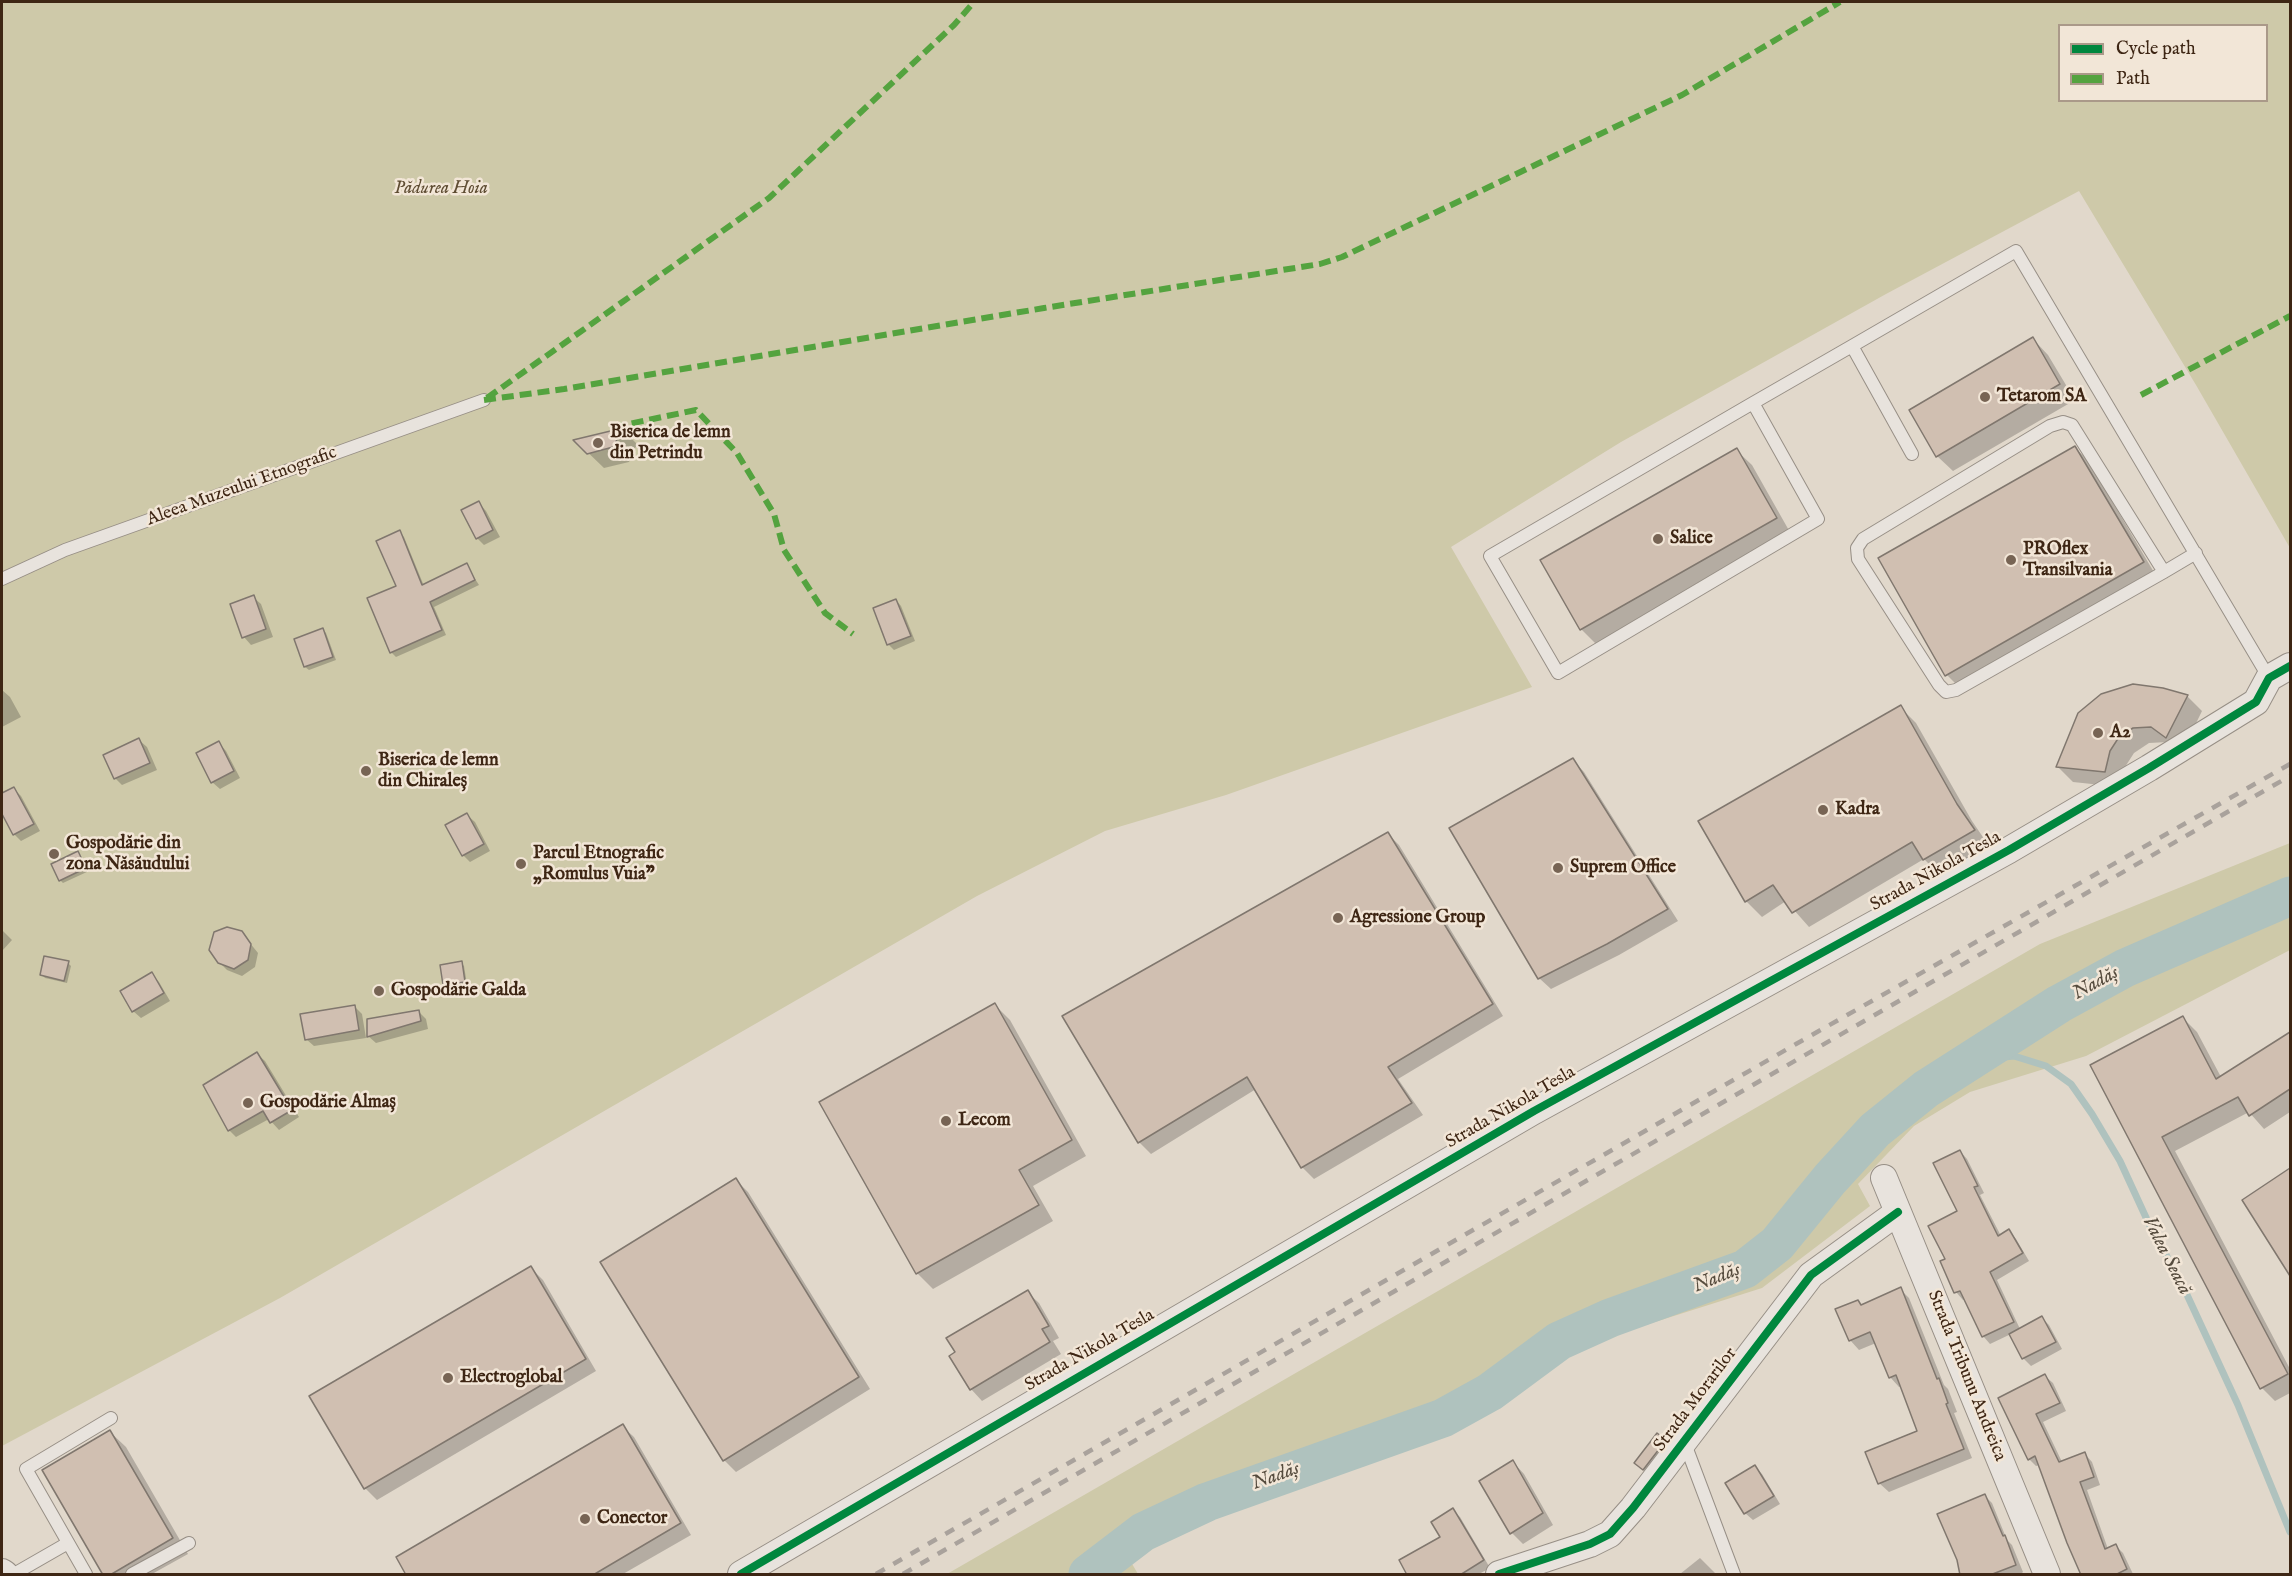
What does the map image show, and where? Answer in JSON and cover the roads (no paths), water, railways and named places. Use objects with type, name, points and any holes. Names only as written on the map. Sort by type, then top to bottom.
[{"type":"street","name":"Strada Nikola Tesla","points":[[741,1575],[1534,1111],[2009,850],[2149,768],[2256,702],[2280,672]]},
{"type":"street","name":"Strada Tribunu Andreica","points":[[1884,1178],[2047,1575]]},
{"type":"street","name":"Strada Morarilor","points":[[1499,1575],[1590,1544],[1610,1534],[1633,1509],[1810,1275],[1898,1212]]},
{"type":"lane","points":[[1753,403],[1818,519],[1558,673],[1490,556],[1753,403],[2016,251],[2196,553],[2280,672]]},
{"type":"lane","points":[[1852,346],[1912,454]]},
{"type":"lane","name":"Aleea Muzeului Etnografic","points":[[2,579],[65,550],[484,400]]},
{"type":"lane","points":[[2164,572],[2072,425],[2063,422],[2050,426],[1863,539],[1857,549],[1858,559],[1939,686],[1946,692],[1956,690],[2164,572],[2196,553]]},
{"type":"lane","points":[[86,1575],[26,1469],[111,1418]]},
{"type":"lane","points":[[1684,1441],[1734,1575]]},
{"type":"lane","points":[[14,1575],[68,1543]]},
{"type":"lane","points":[[132,1575],[189,1543]]},
{"type":"waterway","name":"Nadăș","points":[[1088,1574],[1143,1532],[1207,1502],[1443,1418],[1490,1392],[1559,1341],[1610,1318],[1745,1269],[1777,1244],[1830,1179],[1875,1130],[1926,1089],[2059,1004],[2125,968],[2290,896]]},
{"type":"waterway","name":"Valea Seacă","points":[[1973,1060],[2014,1056],[2046,1066],[2071,1084],[2092,1114],[2120,1161],[2149,1224],[2182,1284],[2238,1405],[2290,1532]]},
{"type":"railway","points":[[876,1574],[1796,1044],[2290,764]]},
{"type":"railway","points":[[903,1574],[2290,776]]},
{"type":"place","name":"Tetarom SA","points":[[1985,397]]},
{"type":"place","name":"Biserica de lemn din Petrindu","points":[[598,443]]},
{"type":"place","name":"Salice","points":[[1658,539]]},
{"type":"place","name":"PROflex Transilvania","points":[[2011,560]]},
{"type":"place","name":"A2","points":[[2098,733]]},
{"type":"place","name":"Biserica de lemn din Chiraleș","points":[[366,771]]},
{"type":"place","name":"Kadra","points":[[1823,810]]},
{"type":"place","name":"Gospodărie din zona Năsăudului","points":[[54,854]]},
{"type":"place","name":"Parcul Etnografic „Romulus Vuia”","points":[[521,864]]},
{"type":"place","name":"Suprem Office","points":[[1558,868]]},
{"type":"place","name":"Agressione Group","points":[[1338,918]]},
{"type":"place","name":"Gospodărie Galda","points":[[379,991]]},
{"type":"place","name":"Gospodărie Almaș","points":[[248,1103]]},
{"type":"place","name":"Lecom","points":[[946,1121]]},
{"type":"place","name":"Electroglobal","points":[[448,1378]]},
{"type":"place","name":"Conector","points":[[585,1519]]},
{"type":"park label","name":"Pădurea Hoia","points":[[441,189]]}]
